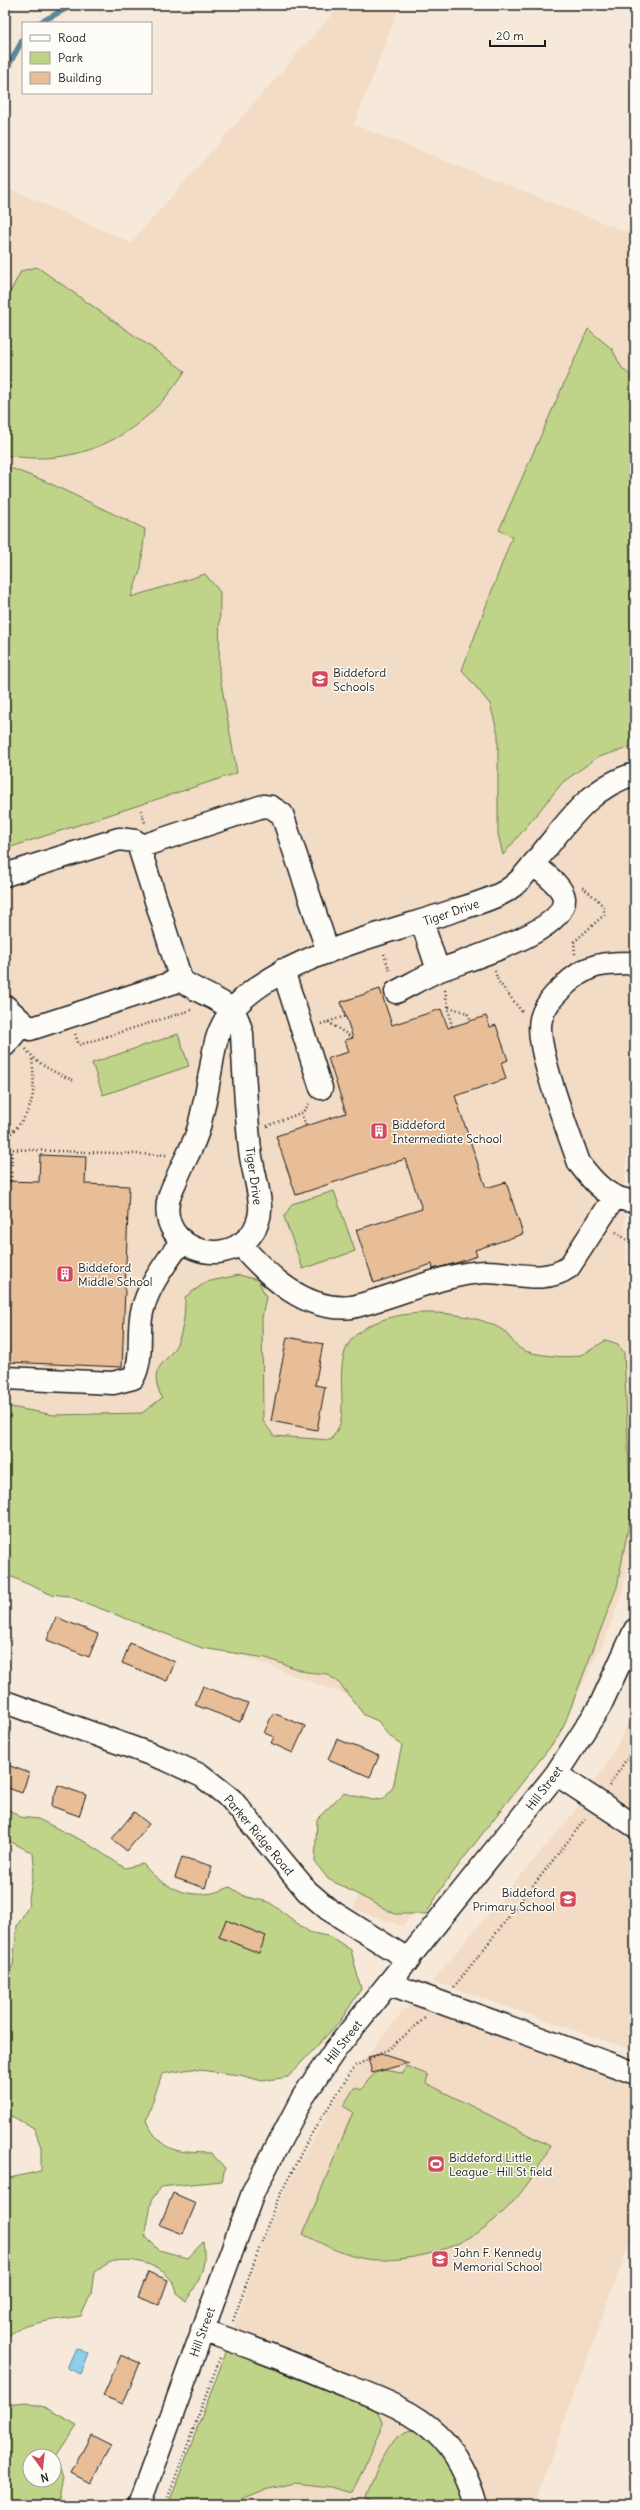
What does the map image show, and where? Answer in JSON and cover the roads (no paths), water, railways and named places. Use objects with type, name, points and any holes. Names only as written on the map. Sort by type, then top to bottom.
[{"type":"street","name":"Tiger Drive","points":[[231,1009],[237,1017],[242,1034],[250,1150],[260,1205],[256,1226],[247,1239],[224,1252],[204,1252],[193,1250],[182,1240],[171,1225],[168,1200],[188,1157],[199,1127],[215,1042],[231,1009],[269,977],[283,970],[328,952],[422,922],[503,893],[516,884],[580,808],[601,788],[616,779],[635,774]]},
{"type":"street","name":"Tiger Drive","points":[[580,808],[624,791],[635,789]]},
{"type":"street","points":[[139,847],[263,806],[278,811],[282,814],[328,952]]},
{"type":"street","points":[[5,875],[120,839],[135,841],[139,847],[181,980],[190,987],[231,1009]]},
{"type":"street","points":[[396,992],[438,970],[510,944],[545,925],[557,916],[563,903],[561,891],[533,864]]},
{"type":"street","points":[[422,922],[438,970]]},
{"type":"street","points":[[635,963],[591,966],[576,974],[553,996],[541,1019],[542,1050],[579,1163],[587,1174],[614,1198],[635,1201]]},
{"type":"street","points":[[283,970],[321,1088]]},
{"type":"street","points":[[5,1006],[30,1029],[181,980]]},
{"type":"street","points":[[15,1046],[23,1023]]},
{"type":"street","points":[[240,1244],[269,1274],[309,1302],[335,1308],[352,1307],[456,1276],[485,1272],[543,1277],[558,1275],[569,1267],[614,1198]]},
{"type":"street","points":[[5,1378],[113,1383],[133,1378],[137,1370],[140,1348],[139,1327],[142,1310],[159,1272],[182,1240]]},
{"type":"street","name":"Hill Street","points":[[139,2505],[254,2190],[282,2134],[303,2097],[335,2050],[390,1984],[556,1774],[600,1706],[635,1630]]},
{"type":"street","name":"Parker Ridge Road","points":[[5,1702],[167,1760],[202,1776],[231,1799],[307,1891],[328,1909],[409,1960]]},
{"type":"street","points":[[556,1774],[598,1802],[631,1817]]},
{"type":"street","points":[[390,1984],[635,2073]]},
{"type":"street","points":[[202,2330],[364,2392],[407,2412],[424,2423],[448,2446],[459,2463],[476,2505]]},
{"type":"water","points":[[76,2348],[89,2354],[81,2374],[67,2368]]},
{"type":"waterway","points":[[41,22],[73,5]]},
{"type":"waterway","points":[[5,72],[22,41]]},
{"type":"place","name":"Biddeford Schools","points":[[320,679]]},
{"type":"place","name":"Biddeford Intermediate School","points":[[379,1131]]},
{"type":"place","name":"Biddeford Middle School","points":[[65,1274]]},
{"type":"place","name":"Biddeford Primary School","points":[[568,1899]]},
{"type":"place","name":"Biddeford Little League- Hill St field","points":[[436,2164]]},
{"type":"place","name":"John F. Kennedy Memorial School","points":[[440,2259]]}]
